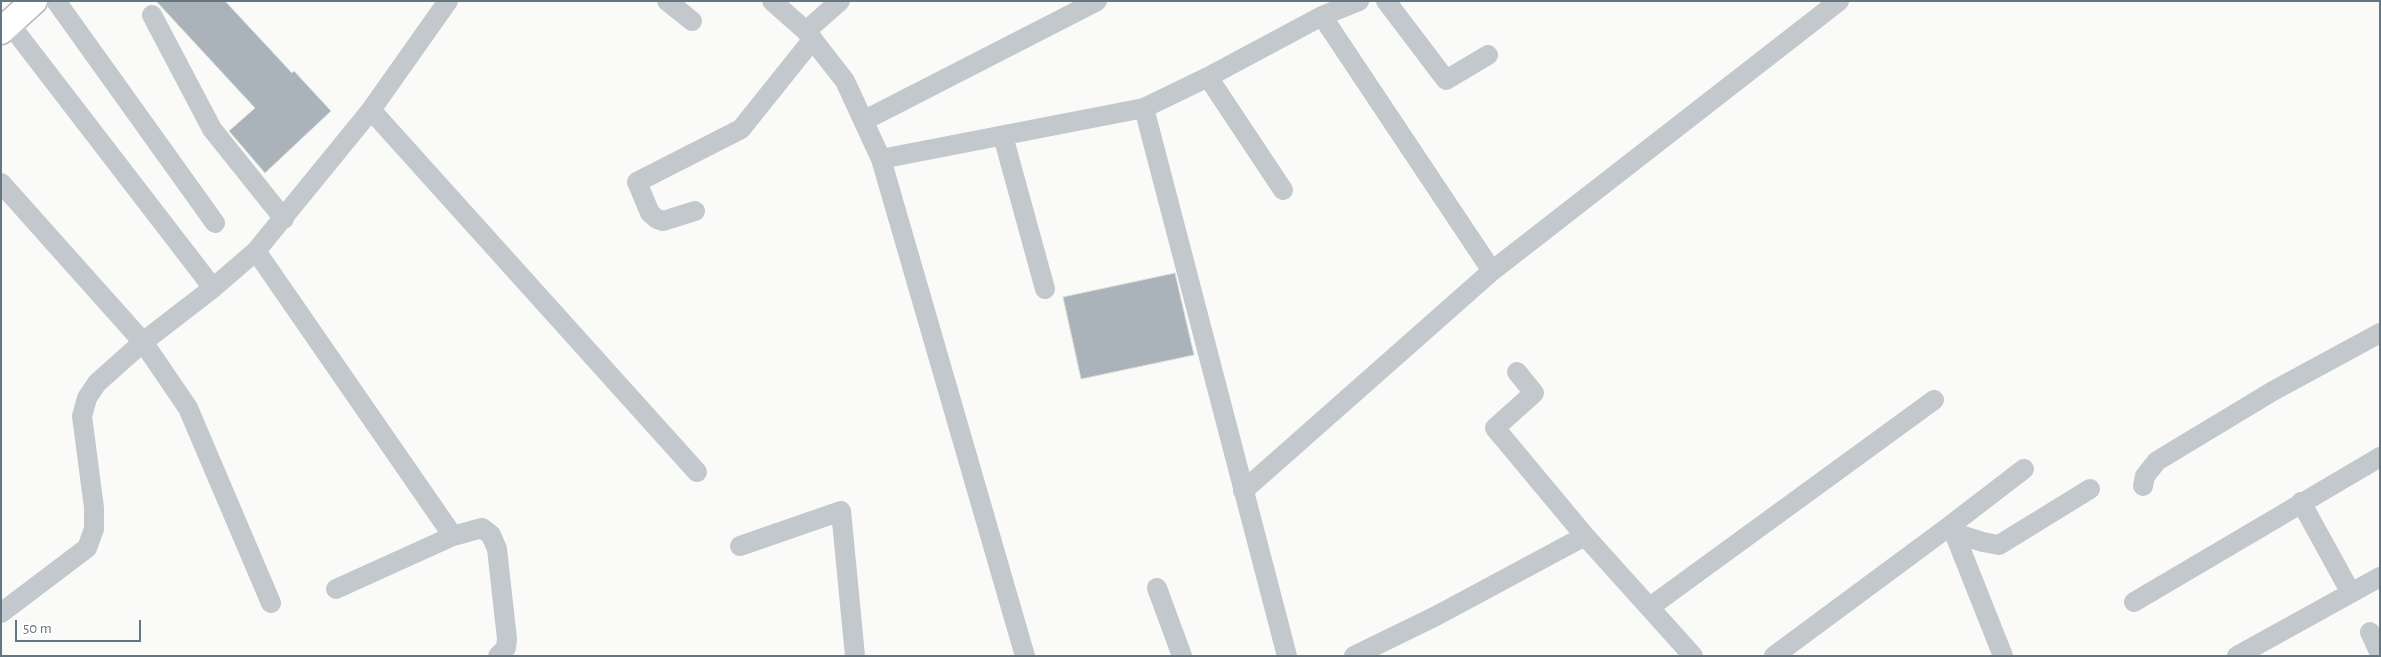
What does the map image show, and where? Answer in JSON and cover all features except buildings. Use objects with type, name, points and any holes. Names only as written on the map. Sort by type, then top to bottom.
[{"type":"main road","points":[[5,27],[34,1]]},
{"type":"street","points":[[56,1],[215,223]]},
{"type":"street","points":[[1,613],[87,548],[94,529],[94,508],[82,416],[87,398],[97,384],[143,342],[213,288],[256,251],[371,110],[448,1]]},
{"type":"street","points":[[667,1],[692,21]]},
{"type":"street","points":[[772,1],[809,35],[846,81],[881,159],[1025,656]]},
{"type":"street","points":[[695,212],[663,221],[657,218],[650,213],[637,182],[741,128],[809,35],[840,1]]},
{"type":"street","points":[[865,120],[1097,1]]},
{"type":"street","points":[[881,159],[1144,108],[1208,77],[1322,16],[1359,1]]},
{"type":"street","points":[[1386,1],[1446,80],[1488,55]]},
{"type":"street","points":[[1243,490],[1492,271],[1839,1]]},
{"type":"street","points":[[152,15],[212,129],[284,218]]},
{"type":"street","points":[[1322,16],[1492,271]]},
{"type":"street","points":[[5,27],[213,288]]},
{"type":"street","points":[[1208,77],[1283,190]]},
{"type":"street","points":[[1144,108],[1287,656]]},
{"type":"street","points":[[371,110],[698,472]]},
{"type":"street","points":[[1003,136],[1045,289]]},
{"type":"street","points":[[1,183],[143,342],[188,408],[271,603]]},
{"type":"street","points":[[256,251],[453,536]]},
{"type":"street","points":[[2143,486],[2145,476],[2157,461],[2273,391],[2380,333]]},
{"type":"street","points":[[1517,372],[1534,393],[1495,428],[1585,536],[1693,656]]},
{"type":"street","points":[[1650,607],[1934,400]]},
{"type":"street","points":[[2134,602],[2380,457]]},
{"type":"street","points":[[1774,656],[1953,529],[2024,469]]},
{"type":"street","points":[[1953,529],[1983,542],[1999,545],[2090,489]]},
{"type":"street","points":[[2301,502],[2351,593]]},
{"type":"street","points":[[740,546],[841,511],[855,656]]},
{"type":"street","points":[[336,589],[453,536],[482,528],[492,535],[497,549],[507,639],[506,648],[498,656]]},
{"type":"street","points":[[1953,529],[2003,656]]},
{"type":"street","points":[[1354,656],[1382,650],[1436,616],[1585,536]]},
{"type":"street","points":[[2245,654],[2380,577]]},
{"type":"street","points":[[1157,588],[1182,656]]},
{"type":"street","points":[[2370,632],[2380,654]]}]
